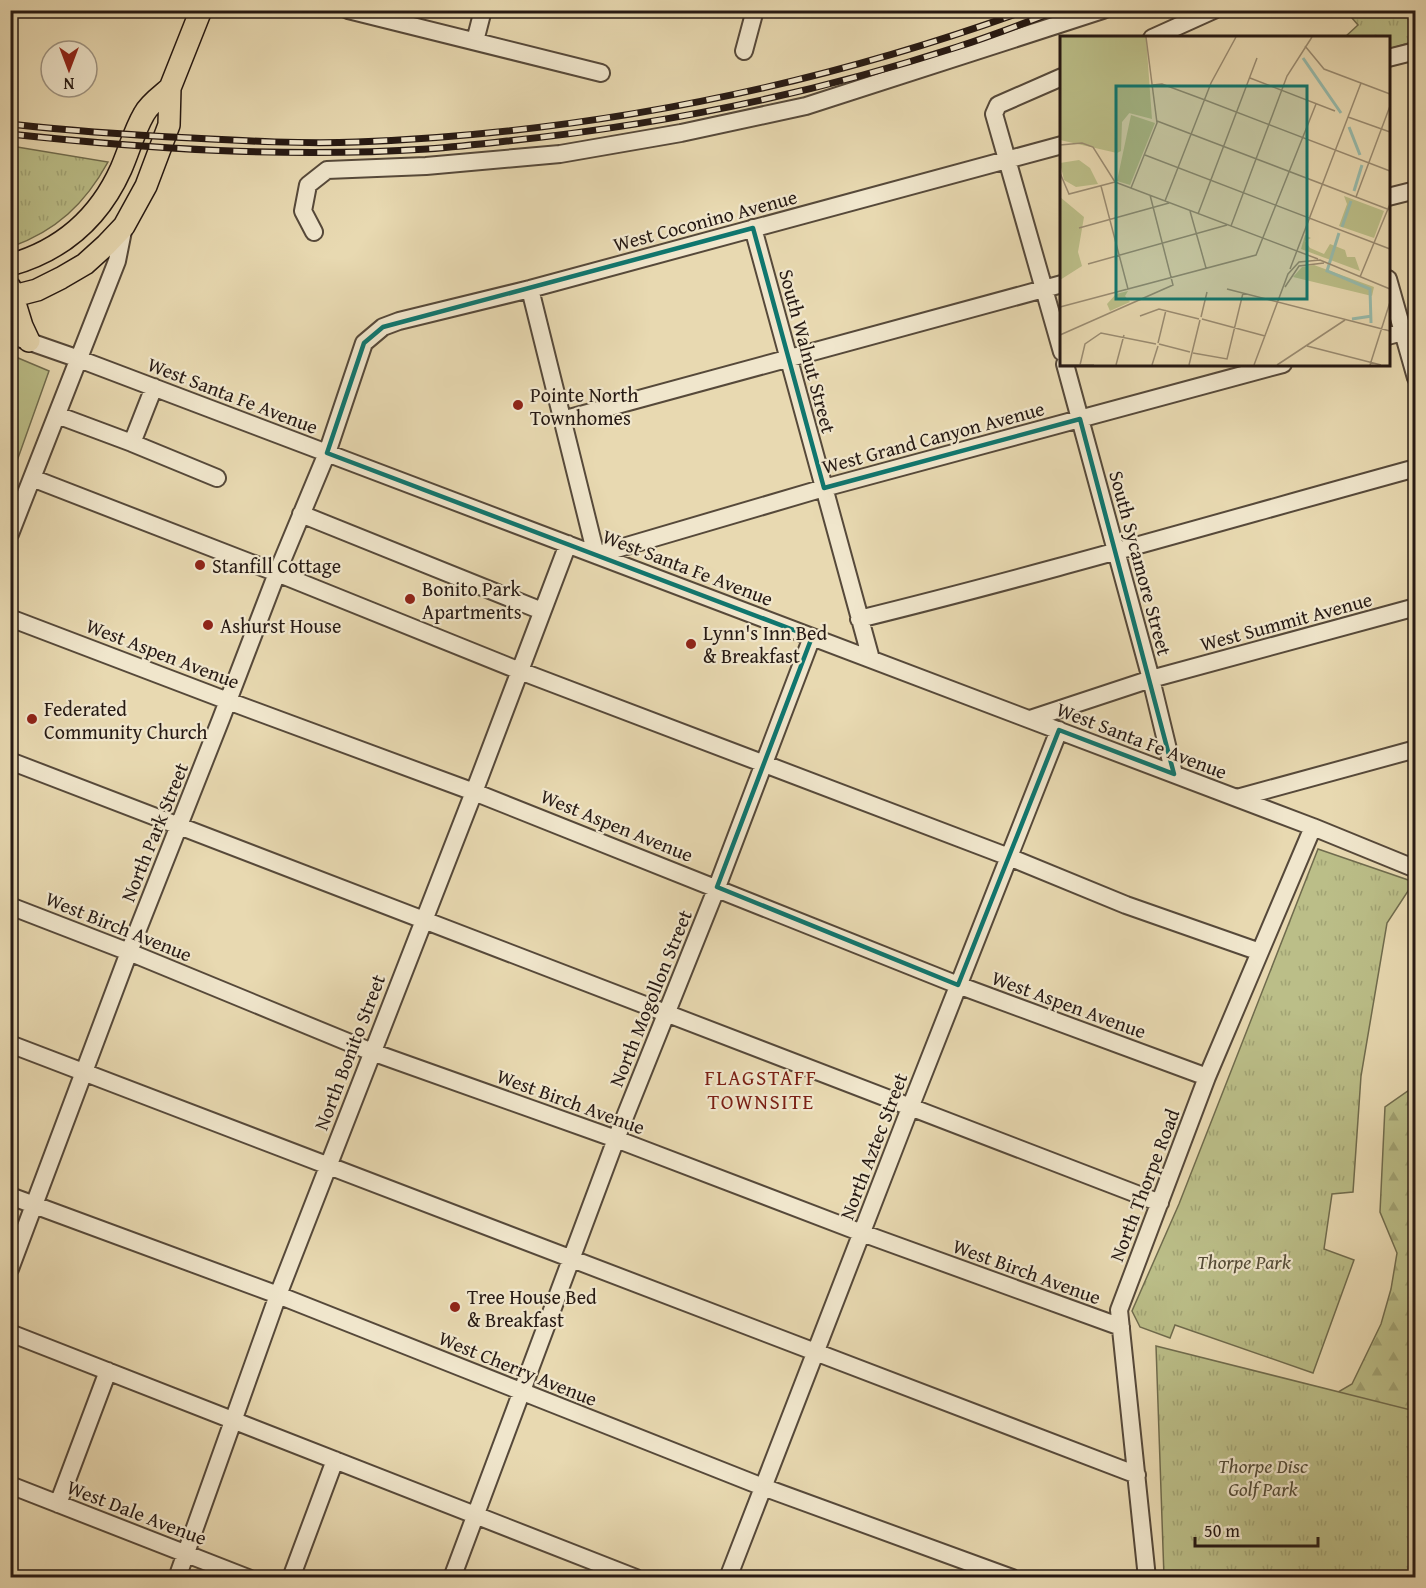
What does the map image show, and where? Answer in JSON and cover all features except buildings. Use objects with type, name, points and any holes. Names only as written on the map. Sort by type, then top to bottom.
[{"type":"main road","points":[[20,338],[11,293],[37,290],[69,274],[106,245],[124,226],[146,186],[170,125],[170,88],[201,10]]},
{"type":"main road","points":[[10,265],[28,260],[60,244],[93,216],[120,171],[145,112],[170,88]]},
{"type":"street","points":[[348,10],[601,73]]},
{"type":"street","points":[[475,41],[483,10]]},
{"type":"street","points":[[744,51],[754,10]]},
{"type":"street","points":[[314,232],[303,211],[308,185],[327,170],[426,166],[560,154],[681,133],[806,106],[1103,10]]},
{"type":"street","points":[[1156,36],[1214,10]]},
{"type":"street","points":[[1390,58],[1416,51]]},
{"type":"street","points":[[1060,77],[998,105],[994,114],[1060,345]]},
{"type":"street","name":"West Coconino Avenue","points":[[364,344],[383,327],[399,321],[530,289],[1060,146]]},
{"type":"street","points":[[1390,197],[1416,190]]},
{"type":"street","points":[[10,534],[117,261],[124,226]]},
{"type":"street","name":"South Walnut Street","points":[[753,228],[859,619],[872,659]]},
{"type":"street","points":[[1390,283],[1416,378]]},
{"type":"street","points":[[562,420],[1060,284]]},
{"type":"street","points":[[530,289],[596,555]]},
{"type":"street","name":"West Santa Fe Avenue","points":[[20,338],[1059,730],[1416,869]]},
{"type":"street","name":"North Park Street","points":[[10,1269],[36,1205],[129,952],[277,573],[327,453],[364,344]]},
{"type":"street","name":"South Sycamore Street","points":[[1066,366],[1174,774]]},
{"type":"street","name":"West Grand Canyon Avenue","points":[[596,555],[824,488],[1276,366]]},
{"type":"street","points":[[132,443],[154,387]]},
{"type":"street","points":[[57,415],[217,478]]},
{"type":"street","points":[[859,619],[985,588],[1416,468]]},
{"type":"street","points":[[32,478],[520,671],[1009,857],[1126,905],[1260,952]]},
{"type":"street","points":[[301,514],[542,611]]},
{"type":"street","name":"North Bonito Street","points":[[177,1578],[278,1295],[568,544]]},
{"type":"street","name":"West Summit Avenue","points":[[1030,720],[1150,679],[1416,607]]},
{"type":"street","name":"West Aspen Avenue","points":[[10,618],[474,792],[958,985],[1207,1077]]},
{"type":"street","name":"North Mogollon Street","points":[[452,1578],[616,1139],[717,887],[812,637]]},
{"type":"street","name":"North Aztec Street","points":[[728,1578],[1059,730]]},
{"type":"street","points":[[1237,798],[1416,749]]},
{"type":"street","points":[[10,761],[1160,1203]]},
{"type":"street","name":"North Thorpe Road","points":[[1147,1578],[1119,1310],[1207,1077],[1313,827]]},
{"type":"street","name":"West Birch Avenue","points":[[10,906],[129,952],[372,1052],[616,1139],[862,1233],[1121,1327]]},
{"type":"street","points":[[10,1044],[1137,1474]]},
{"type":"street","name":"West Cherry Avenue","points":[[10,1196],[278,1295],[763,1487],[1012,1578]]},
{"type":"street","points":[[10,1333],[636,1578]]},
{"type":"street","points":[[58,1503],[108,1371]]},
{"type":"street","points":[[291,1578],[335,1460]]},
{"type":"street","name":"West Dale Avenue","points":[[10,1485],[248,1578]]},
{"type":"highlighted area","points":[[753,228],[824,488],[1080,419],[1116,550],[1174,774],[1059,730],[958,985],[717,887],[812,637],[327,453],[364,343],[383,327]]},
{"type":"green space","points":[[1346,11],[1415,11],[1415,41],[1390,49],[1390,36],[1346,36],[1358,25]]},
{"type":"green space","points":[[11,146],[108,162],[89,191],[68,214],[42,233],[11,247]]},
{"type":"green space","points":[[11,355],[49,371],[12,475],[10,474],[11,440],[14,432],[11,431],[13,427],[10,426]]},
{"type":"green space","name":"Thorpe Park","points":[[1318,849],[1414,882],[1387,923],[1361,1076],[1353,1192],[1332,1194],[1324,1249],[1354,1260],[1313,1373],[1175,1325],[1170,1338],[1140,1327],[1132,1311],[1179,1204]]},
{"type":"green space","points":[[1415,1086],[1415,1577],[1198,1578],[1314,1406],[1352,1384],[1381,1324],[1391,1289],[1397,1253],[1380,1212],[1385,1107]]},
{"type":"green space","name":"Thorpe Disc Golf Park","points":[[1156,1346],[1415,1411],[1415,1577],[1164,1577]]},
{"type":"railway","points":[[10,124],[146,136],[316,143],[443,137],[528,129],[613,117],[781,84],[946,38],[1027,10]]},
{"type":"railway","points":[[10,134],[167,148],[323,153],[427,149],[564,134],[735,106],[847,79],[957,47],[1058,10]]},
{"type":"place","name":"Pointe North Townhomes","points":[[518,405]]},
{"type":"place","name":"Stanfill Cottage","points":[[200,565]]},
{"type":"place","name":"Bonito Park Apartments","points":[[410,599]]},
{"type":"place","name":"Ashurst House","points":[[208,625]]},
{"type":"place","name":"Lynn's Inn Bed & Breakfast","points":[[691,644]]},
{"type":"place","name":"Federated Community Church","points":[[32,719]]},
{"type":"place","name":"Tree House Bed & Breakfast","points":[[455,1307]]},
{"type":"district","name":"FLAGSTAFF TOWNSITE","points":[[761,1089]]}]
